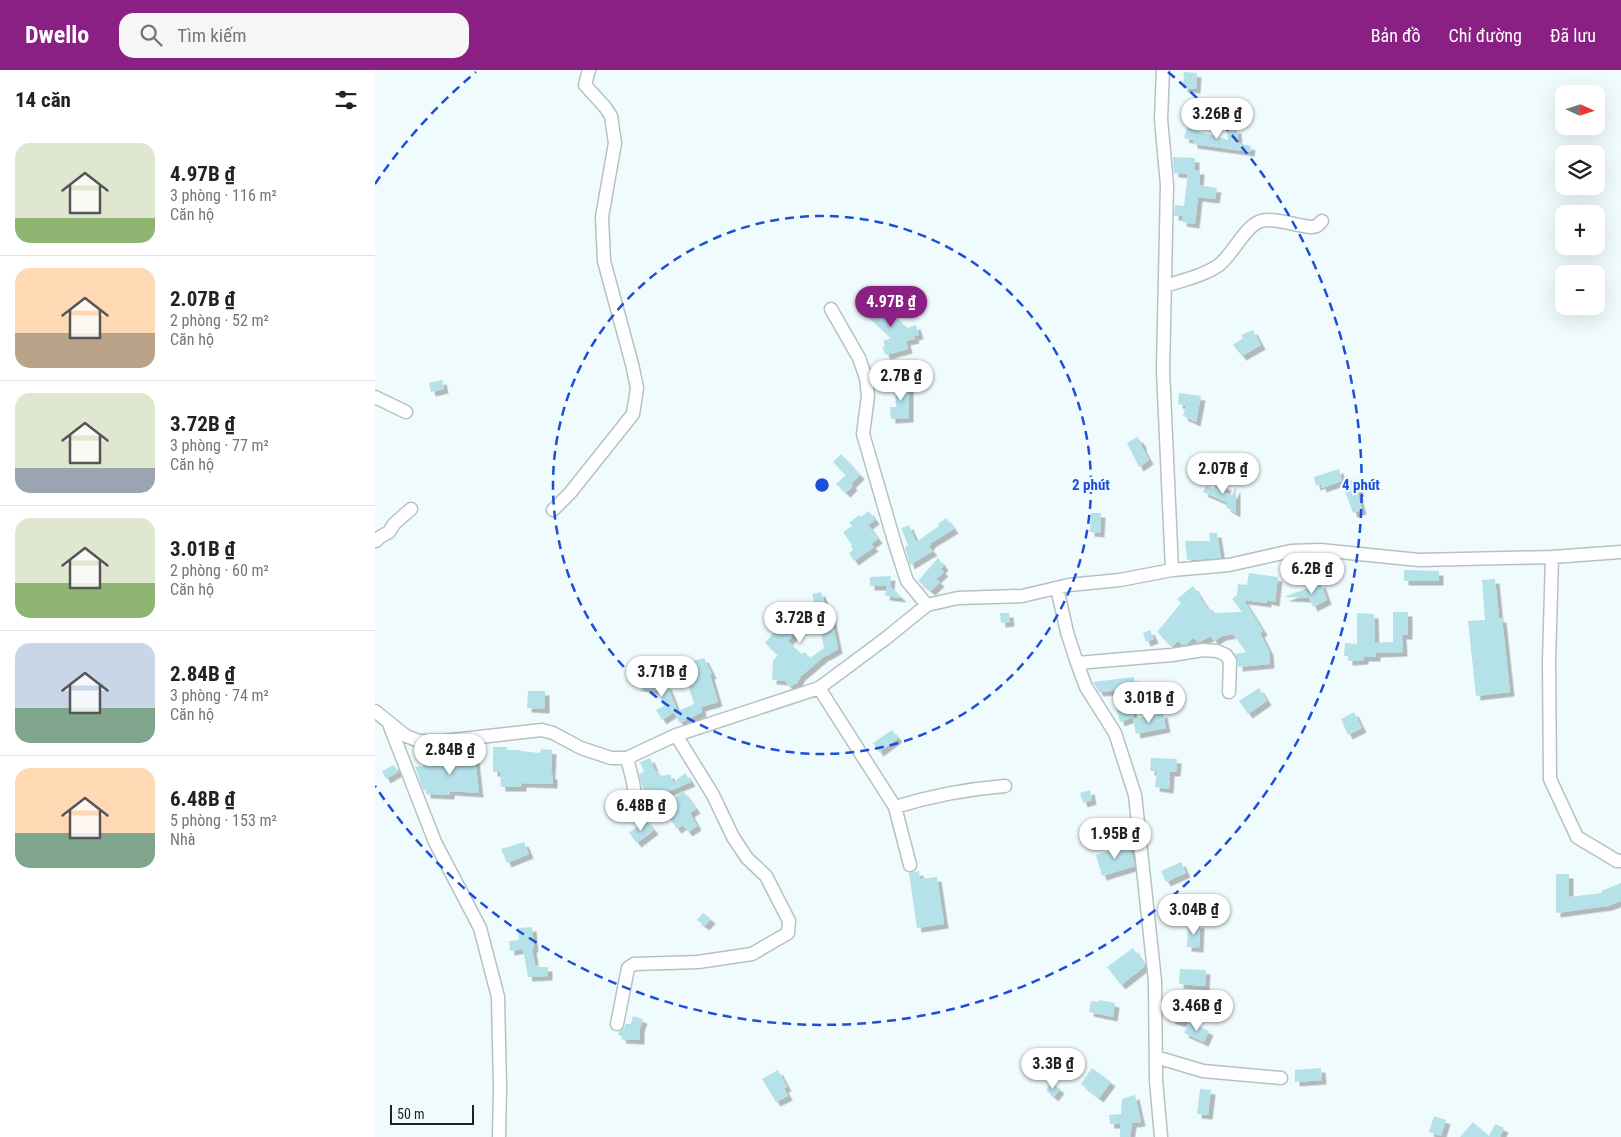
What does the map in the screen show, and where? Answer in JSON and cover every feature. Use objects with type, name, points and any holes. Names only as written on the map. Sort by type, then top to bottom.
[{"type":"street","points":[[553,510],[570,493],[633,414],[637,388],[604,261],[602,217],[615,143],[611,116],[585,85],[589,70]]},
{"type":"street","points":[[1163,70],[1161,119],[1167,185],[1163,370],[1172,570]]},
{"type":"street","points":[[1165,286],[1203,274],[1219,264],[1230,255],[1247,232],[1260,221],[1269,220],[1311,227],[1317,226],[1322,221]]},
{"type":"street","points":[[831,310],[859,358],[866,378],[868,396],[863,434],[907,581],[927,604]]},
{"type":"street","points":[[375,397],[406,412]]},
{"type":"street","points":[[375,540],[389,532],[393,524],[411,509]]},
{"type":"street","points":[[375,711],[406,736],[419,741],[444,741],[542,730],[553,733],[581,748],[611,758],[627,758],[677,735],[819,688],[885,639],[927,604],[958,598],[1023,596],[1057,588],[1120,580],[1172,570],[1229,565],[1291,551],[1320,550],[1419,560],[1552,557],[1621,552]]},
{"type":"street","points":[[1552,557],[1549,661],[1550,779],[1577,837],[1617,861],[1621,861]]},
{"type":"street","points":[[1057,588],[1067,632],[1086,687],[1115,733],[1135,795],[1155,981],[1156,1080],[1161,1137]]},
{"type":"street","points":[[1077,663],[1172,656],[1203,650],[1217,651],[1226,655],[1230,661],[1229,692]]},
{"type":"street","points":[[819,688],[895,806],[910,865]]},
{"type":"street","points":[[388,722],[435,842],[480,928],[498,997],[499,1137]]},
{"type":"street","points":[[617,1024],[628,968],[634,964],[698,962],[752,954],[787,933],[789,921],[766,876],[747,858],[733,837],[713,795],[677,735]]},
{"type":"street","points":[[627,758],[635,795]]},
{"type":"street","points":[[895,806],[969,789],[1005,786]]},
{"type":"street","points":[[1156,1057],[1203,1071],[1281,1078]]},
{"type":"building","points":[[1184,72],[1197,73],[1196,89],[1183,88]]},
{"type":"building","points":[[1187,128],[1228,140],[1227,130],[1237,129],[1238,143],[1251,146],[1250,152],[1193,144],[1193,140],[1184,138]]},
{"type":"building","points":[[1173,157],[1195,158],[1195,170],[1200,170],[1199,185],[1217,188],[1215,199],[1198,197],[1195,224],[1182,222],[1183,216],[1174,216],[1175,205],[1184,206],[1188,174],[1174,173]]},
{"type":"building","points":[[876,298],[907,328],[916,325],[919,335],[914,336],[915,339],[906,341],[908,349],[886,355],[882,347],[885,346],[883,341],[891,338],[863,312]]},
{"type":"building","points":[[1253,330],[1261,345],[1242,356],[1233,345],[1243,338],[1241,335]]},
{"type":"building","points":[[442,380],[444,389],[431,392],[429,383]]},
{"type":"building","points":[[895,383],[909,383],[909,418],[891,419],[890,407],[896,407]]},
{"type":"building","points":[[1179,393],[1201,396],[1196,422],[1183,416],[1186,406],[1178,404]]},
{"type":"building","points":[[1137,437],[1142,443],[1142,447],[1149,460],[1139,467],[1127,443]]},
{"type":"building","points":[[841,454],[860,475],[851,484],[853,486],[846,493],[836,484],[846,475],[833,462]]},
{"type":"building","points":[[1339,469],[1342,481],[1322,488],[1321,484],[1316,486],[1314,477]]},
{"type":"building","points":[[1356,479],[1362,510],[1353,513],[1342,483]]},
{"type":"building","points":[[1217,482],[1227,486],[1225,493],[1232,495],[1236,487],[1236,513],[1226,507],[1228,503],[1203,492],[1206,486],[1214,489]]},
{"type":"building","points":[[869,511],[875,520],[868,525],[878,539],[871,544],[874,547],[854,561],[849,553],[853,550],[852,545],[843,532],[852,526],[849,523],[859,515],[861,517]]},
{"type":"building","points":[[1091,513],[1101,513],[1100,533],[1090,532]]},
{"type":"building","points":[[946,518],[954,529],[931,543],[929,547],[933,551],[910,565],[905,547],[908,545],[901,528],[909,525],[916,542],[939,526],[938,524]]},
{"type":"building","points":[[1209,533],[1217,533],[1221,558],[1187,560],[1185,541],[1210,541]]},
{"type":"building","points":[[938,558],[944,566],[941,569],[944,572],[936,579],[940,582],[931,591],[918,581]]},
{"type":"building","points":[[1330,560],[1333,573],[1313,579],[1309,564]]},
{"type":"building","points":[[1404,570],[1439,571],[1439,581],[1404,581]]},
{"type":"building","points":[[1249,573],[1278,577],[1275,602],[1267,600],[1267,603],[1244,600],[1263,631],[1260,633],[1269,651],[1270,664],[1238,667],[1235,654],[1246,652],[1233,634],[1222,636],[1214,641],[1211,636],[1199,642],[1193,638],[1187,644],[1182,645],[1178,641],[1172,647],[1157,632],[1181,603],[1177,599],[1193,586],[1209,611],[1212,609],[1215,613],[1242,612],[1232,599],[1237,595],[1238,584],[1247,585]]},
{"type":"building","points":[[891,576],[890,586],[902,598],[885,596],[887,586],[870,586],[870,577]]},
{"type":"building","points":[[1495,579],[1499,618],[1502,618],[1510,692],[1476,696],[1468,621],[1485,620],[1482,580]]},
{"type":"building","points":[[1321,583],[1327,600],[1313,607],[1309,598],[1284,597]]},
{"type":"building","points":[[821,592],[826,607],[829,606],[838,649],[826,655],[801,676],[797,683],[789,687],[785,681],[772,680],[773,661],[778,655],[765,643],[794,608],[805,619],[793,632],[795,633],[788,641],[801,654],[805,652],[810,658],[824,648],[818,614],[812,594]]},
{"type":"building","points":[[1393,612],[1408,612],[1408,635],[1402,635],[1403,652],[1376,653],[1376,657],[1364,657],[1364,660],[1348,661],[1348,656],[1344,656],[1345,643],[1357,644],[1357,613],[1374,614],[1375,643],[1393,642]]},
{"type":"building","points":[[1000,613],[1009,613],[1010,622],[1001,623]]},
{"type":"building","points":[[1150,630],[1154,639],[1146,642],[1143,633]]},
{"type":"building","points":[[704,658],[712,674],[710,675],[718,702],[701,707],[702,712],[680,723],[674,713],[694,704],[682,664]]},
{"type":"building","points":[[1134,677],[1136,688],[1121,690],[1099,692],[1093,682]]},
{"type":"building","points":[[662,679],[664,686],[667,685],[677,710],[662,720],[656,710],[664,706],[658,691],[635,686]]},
{"type":"building","points":[[1259,688],[1267,701],[1248,714],[1239,701]]},
{"type":"building","points":[[528,691],[545,691],[545,709],[527,708]]},
{"type":"building","points":[[1130,703],[1134,717],[1120,722],[1116,707]]},
{"type":"building","points":[[1354,712],[1362,728],[1348,735],[1341,719]]},
{"type":"building","points":[[1163,713],[1166,728],[1136,734],[1133,719]]},
{"type":"building","points":[[892,730],[898,738],[879,752],[873,743]]},
{"type":"building","points":[[493,747],[507,747],[507,750],[540,753],[541,749],[552,750],[551,775],[553,775],[553,784],[522,783],[522,787],[501,787],[500,772],[493,772]]},
{"type":"building","points":[[474,749],[479,793],[450,791],[450,795],[426,794],[415,766],[423,767],[424,761],[461,764],[459,751]]},
{"type":"building","points":[[650,758],[660,777],[670,774],[673,783],[685,773],[691,782],[646,801],[639,774],[644,772],[640,762]]},
{"type":"building","points":[[1151,758],[1177,759],[1176,772],[1170,772],[1169,789],[1155,787],[1157,771],[1150,771]]},
{"type":"building","points":[[394,765],[398,772],[386,779],[382,771]]},
{"type":"building","points":[[1090,790],[1092,800],[1083,803],[1080,793]]},
{"type":"building","points":[[683,791],[696,809],[690,813],[697,826],[688,832],[683,825],[677,829],[662,808]]},
{"type":"building","points":[[646,820],[654,830],[637,843],[629,833]]},
{"type":"building","points":[[524,842],[529,854],[507,863],[501,849]]},
{"type":"building","points":[[1129,845],[1135,866],[1102,876],[1096,855]]},
{"type":"building","points":[[1181,862],[1186,873],[1166,882],[1161,871]]},
{"type":"building","points":[[919,871],[920,879],[937,877],[944,924],[917,928],[909,873]]},
{"type":"building","points":[[1556,874],[1569,874],[1569,897],[1602,893],[1601,891],[1621,883],[1621,901],[1608,906],[1556,913]]},
{"type":"building","points":[[703,913],[711,919],[705,926],[697,920]]},
{"type":"building","points":[[1188,924],[1200,924],[1199,948],[1187,947]]},
{"type":"building","points":[[532,927],[534,948],[532,948],[535,966],[548,967],[548,976],[528,977],[523,949],[510,951],[509,941],[519,940],[518,928]]},
{"type":"building","points":[[1133,948],[1145,966],[1121,985],[1107,967]]},
{"type":"building","points":[[1180,969],[1206,970],[1205,986],[1179,984]]},
{"type":"building","points":[[1099,1000],[1115,1003],[1113,1017],[1089,1012],[1091,1001],[1099,1002]]},
{"type":"building","points":[[1173,1010],[1186,1014],[1182,1023],[1170,1019]]},
{"type":"building","points":[[633,1016],[643,1019],[640,1028],[640,1040],[621,1039],[622,1036],[618,1035],[619,1032],[625,1027],[625,1024],[631,1024]]},
{"type":"building","points":[[1189,1022],[1209,1031],[1204,1042],[1184,1033]]},
{"type":"building","points":[[1039,1049],[1054,1064],[1045,1073],[1039,1067],[1041,1065],[1032,1057]]},
{"type":"building","points":[[1092,1068],[1111,1082],[1099,1098],[1081,1084]]},
{"type":"building","points":[[1321,1068],[1322,1080],[1295,1082],[1295,1070]]},
{"type":"building","points":[[778,1070],[787,1087],[784,1088],[788,1096],[776,1102],[762,1079]]},
{"type":"building","points":[[1052,1083],[1060,1089],[1054,1097],[1046,1090]]},
{"type":"building","points":[[1200,1089],[1211,1090],[1208,1115],[1197,1114]]},
{"type":"building","points":[[1135,1095],[1141,1122],[1132,1123],[1130,1137],[1120,1137],[1120,1124],[1110,1124],[1109,1115],[1121,1114],[1122,1099]]},
{"type":"building","points":[[1434,1116],[1446,1120],[1441,1136],[1429,1132]]},
{"type":"building","points":[[1473,1122],[1489,1136],[1495,1124],[1504,1128],[1500,1137],[1460,1137]]}]
